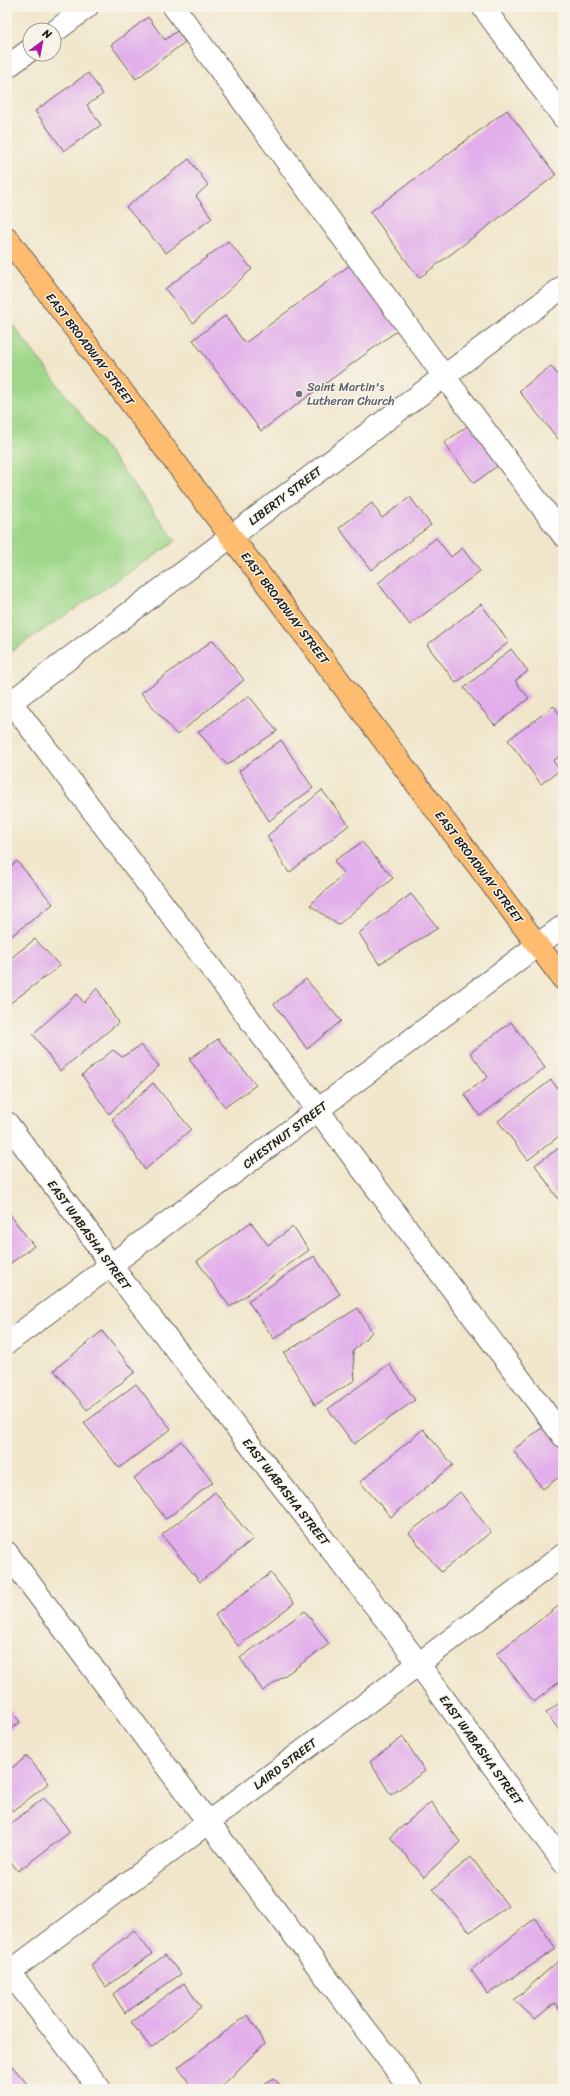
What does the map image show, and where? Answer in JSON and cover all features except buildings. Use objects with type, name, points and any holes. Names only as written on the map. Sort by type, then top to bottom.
[{"type":"main road","name":"EAST BROADWAY STREET","points":[[7,238],[563,979]]},
{"type":"street","points":[[62,26],[87,7]]},
{"type":"street","points":[[174,7],[444,376],[563,535]]},
{"type":"street","points":[[483,7],[563,117]]},
{"type":"street","points":[[7,67],[22,56]]},
{"type":"street","name":"LIBERTY STREET","points":[[9,703],[563,287]]},
{"type":"street","points":[[9,703],[563,1436]]},
{"type":"street","name":"CHESTNUT STREET","points":[[7,1344],[563,926]]},
{"type":"street","name":"EAST WABASHA STREET","points":[[7,1123],[85,1227],[111,1266],[418,1664],[563,1862]]},
{"type":"street","points":[[7,1553],[208,1822],[411,2089]]},
{"type":"street","name":"LAIRD STREET","points":[[8,1972],[563,1555]]},
{"type":"street","points":[[8,1972],[100,2089]]},
{"type":"green space","points":[[7,317],[176,541],[7,654]]},
{"type":"place","name":"Saint Martin's Lutheran Church","points":[[299,394]]}]
